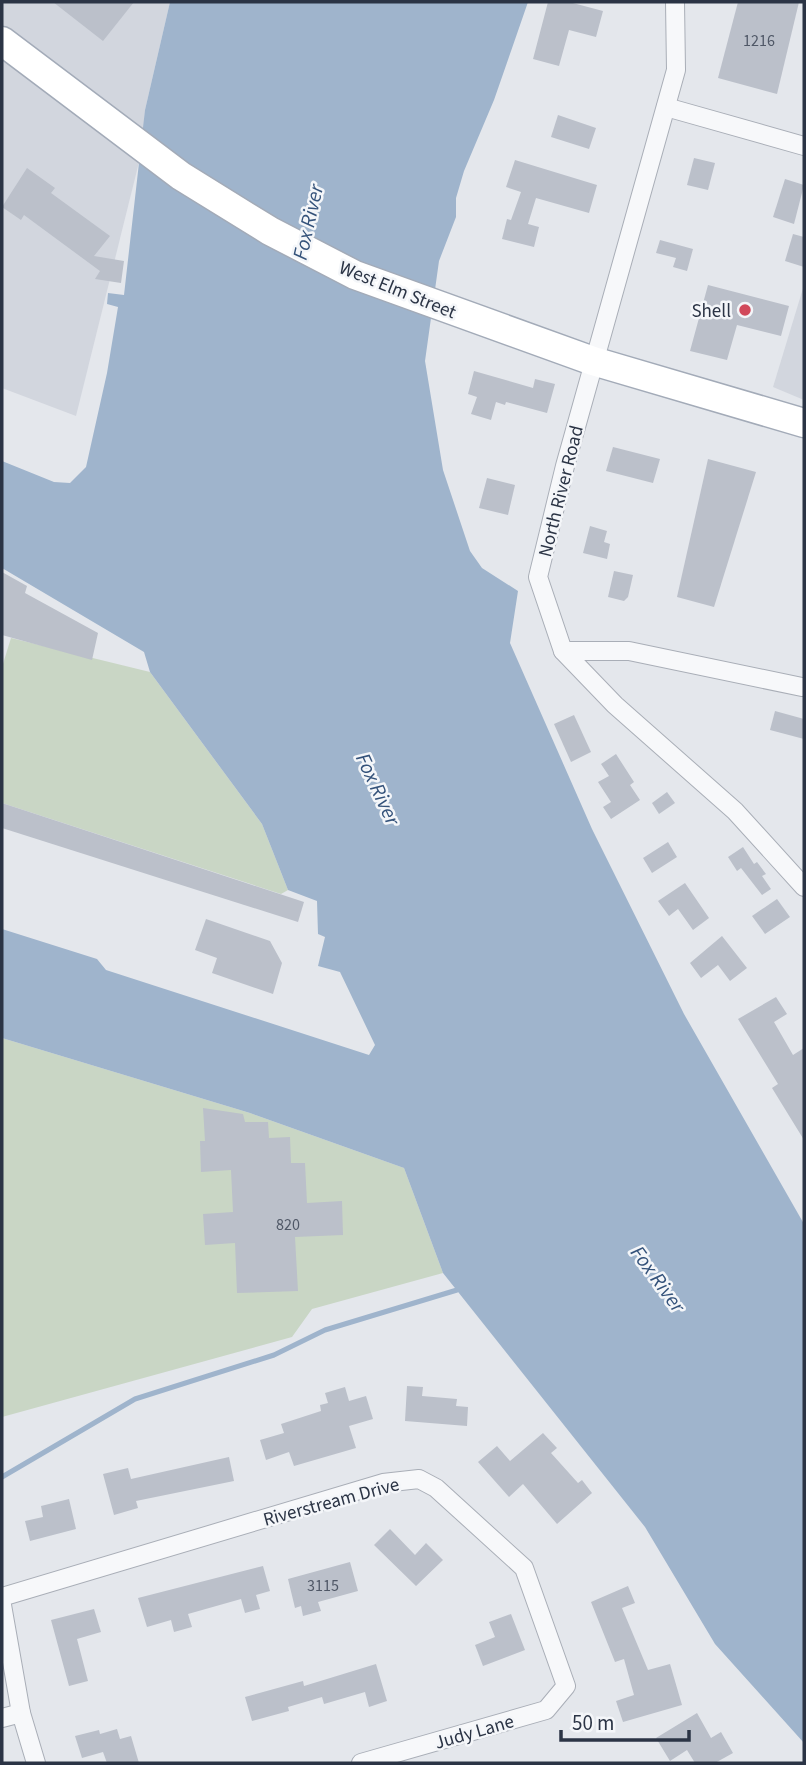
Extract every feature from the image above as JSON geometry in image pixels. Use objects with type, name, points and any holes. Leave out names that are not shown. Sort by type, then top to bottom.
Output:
[{"type":"main road","name":"West Elm Street","points":[[2,41],[181,176],[270,231],[355,275],[593,362],[804,423]]},
{"type":"street","name":"North River Road","points":[[675,2],[676,70],[593,362],[538,577],[563,651],[615,705],[735,811],[804,887]]},
{"type":"street","points":[[666,107],[804,146]]},
{"type":"street","points":[[563,651],[629,651],[802,687]]},
{"type":"street","name":"Riverstream Drive","points":[[2,1597],[383,1483],[419,1479],[436,1488],[524,1568],[566,1686],[546,1710]]},
{"type":"street","points":[[2,1605],[21,1713],[36,1763]]},
{"type":"street","name":"Judy Lane","points":[[362,1763],[546,1710]]},
{"type":"street","points":[[2,1718],[21,1713]]},
{"type":"shaded area","points":[[2,2],[170,2],[145,110],[143,140],[2,34]]},
{"type":"shaded area","points":[[2,51],[141,154],[76,416],[2,388]]},
{"type":"shaded area","points":[[804,285],[804,400],[773,387]]},
{"type":"green space","points":[[11,638],[150,672],[262,824],[288,890],[281,894],[2,803],[2,667]]},
{"type":"green space","points":[[2,1038],[250,1113],[404,1168],[443,1273],[312,1309],[292,1337],[2,1417]]},
{"type":"water","name":"Fox River","points":[[170,2],[528,2],[456,198],[456,217],[439,261],[425,361],[443,470],[470,551],[482,568],[518,591],[510,643],[592,829],[684,1014],[804,1224],[804,1743],[715,1644],[645,1527],[443,1273],[404,1168],[250,1113],[2,1038],[2,929],[97,959],[106,970],[369,1055],[375,1045],[340,972],[318,966],[325,937],[318,934],[317,901],[288,890],[262,824],[150,672],[144,652],[2,568],[2,461],[54,482],[70,483],[86,467],[107,373],[118,307],[107,304],[108,293],[124,295],[145,110]]},
{"type":"building","points":[[53,2],[134,2],[103,41]]},
{"type":"building","points":[[548,2],[569,2],[603,11],[596,37],[569,30],[559,66],[533,59]]},
{"type":"building","points":[[738,2],[799,2],[777,94],[718,78]]},
{"type":"building","points":[[558,115],[596,128],[589,149],[551,137]]},
{"type":"building","points":[[694,158],[715,163],[708,190],[687,185]]},
{"type":"building","points":[[515,160],[597,185],[589,213],[536,198],[528,224],[539,227],[534,247],[502,239],[507,219],[511,220],[521,192],[506,187]]},
{"type":"building","points":[[27,168],[55,188],[51,193],[110,236],[94,256],[124,261],[121,283],[95,279],[100,271],[24,215],[21,220],[2,207]]},
{"type":"building","points":[[785,179],[804,185],[794,224],[773,217]]},
{"type":"building","points":[[793,234],[804,237],[804,267],[785,261]]},
{"type":"building","points":[[660,240],[693,249],[687,271],[673,267],[676,258],[656,253]]},
{"type":"building","name":"Shell","points":[[708,285],[789,306],[781,336],[737,325],[727,360],[690,351]]},
{"type":"building","points":[[474,371],[533,388],[535,379],[555,384],[547,413],[506,402],[505,405],[496,402],[491,420],[471,414],[477,397],[468,394]]},
{"type":"building","points":[[613,447],[660,459],[653,483],[606,471]]},
{"type":"building","points":[[708,459],[756,472],[714,607],[677,597]]},
{"type":"building","points":[[487,478],[515,485],[508,515],[479,508]]},
{"type":"building","points":[[590,526],[607,531],[604,542],[610,544],[607,559],[583,553]]},
{"type":"building","points":[[614,571],[633,575],[628,597],[624,601],[608,597]]},
{"type":"building","points":[[2,572],[27,586],[25,593],[98,633],[92,660],[2,635]]},
{"type":"building","points":[[775,711],[804,719],[804,739],[770,730]]},
{"type":"building","points":[[574,715],[591,752],[571,762],[554,724]]},
{"type":"building","points":[[616,754],[634,782],[630,785],[640,800],[611,819],[603,807],[611,802],[598,782],[609,776],[601,764]]},
{"type":"building","points":[[667,792],[675,803],[659,814],[652,803]]},
{"type":"building","points":[[2,803],[304,902],[298,922],[2,828]]},
{"type":"building","points":[[668,842],[677,857],[652,873],[643,858]]},
{"type":"building","points":[[743,847],[754,864],[757,862],[766,874],[762,876],[771,889],[762,895],[741,868],[737,871],[728,857]]},
{"type":"building","points":[[685,883],[709,918],[693,930],[678,909],[669,916],[658,901]]},
{"type":"building","points":[[777,899],[790,917],[765,934],[752,916]]},
{"type":"building","points":[[206,919],[270,941],[282,963],[273,994],[212,973],[217,958],[195,950]]},
{"type":"building","points":[[722,936],[747,968],[730,981],[718,965],[701,978],[690,963]]},
{"type":"building","points":[[776,997],[787,1014],[774,1022],[793,1055],[804,1048],[804,1140],[772,1088],[778,1084],[738,1019]]},
{"type":"building","points":[[203,1108],[243,1114],[245,1122],[268,1122],[269,1138],[290,1137],[291,1163],[305,1163],[307,1203],[342,1201],[343,1235],[295,1237],[298,1291],[237,1293],[235,1243],[205,1245],[203,1214],[233,1212],[231,1170],[201,1172],[200,1141],[205,1141]]},
{"type":"building","points":[[407,1386],[423,1387],[422,1396],[457,1399],[456,1406],[468,1407],[467,1426],[405,1421]]},
{"type":"building","points":[[345,1387],[349,1401],[366,1396],[373,1419],[349,1426],[356,1448],[294,1466],[289,1452],[266,1460],[260,1440],[284,1433],[281,1424],[321,1411],[320,1405],[328,1403],[325,1393]]},
{"type":"building","points":[[543,1433],[557,1448],[551,1453],[578,1483],[582,1480],[592,1493],[557,1524],[523,1484],[509,1497],[478,1462],[497,1446],[510,1461]]},
{"type":"building","points":[[229,1457],[234,1481],[136,1501],[138,1508],[114,1515],[103,1474],[128,1468],[131,1479]]},
{"type":"building","points":[[69,1499],[76,1529],[30,1541],[25,1521],[43,1517],[41,1506]]},
{"type":"building","points":[[390,1529],[415,1555],[426,1543],[443,1560],[416,1586],[374,1545]]},
{"type":"building","points":[[350,1562],[358,1591],[318,1602],[321,1611],[303,1616],[301,1606],[295,1608],[288,1579]]},
{"type":"building","points":[[263,1566],[270,1591],[256,1595],[260,1609],[245,1613],[241,1599],[188,1614],[192,1627],[174,1632],[171,1620],[147,1627],[138,1598]]},
{"type":"building","points":[[628,1586],[635,1603],[622,1608],[648,1670],[670,1664],[682,1705],[623,1722],[616,1701],[634,1695],[624,1659],[615,1662],[591,1602]]},
{"type":"building","points":[[94,1609],[101,1632],[77,1639],[88,1681],[69,1686],[51,1620]]},
{"type":"building","points":[[511,1614],[525,1650],[483,1666],[475,1645],[495,1637],[489,1622]]},
{"type":"building","points":[[376,1664],[387,1701],[369,1707],[365,1692],[324,1704],[322,1697],[288,1707],[289,1711],[252,1721],[245,1697],[303,1681],[304,1686]]},
{"type":"building","points":[[697,1713],[711,1738],[721,1732],[733,1753],[715,1763],[695,1763],[687,1750],[670,1761],[656,1738]]},
{"type":"building","points":[[117,1729],[120,1739],[131,1736],[139,1763],[107,1763],[103,1752],[82,1758],[75,1736],[99,1730],[100,1734]]},
{"type":"waterway","points":[[2,1477],[135,1399],[274,1355],[325,1330],[457,1290]]},
{"type":"place","name":"Shell","points":[[745,310]]}]
